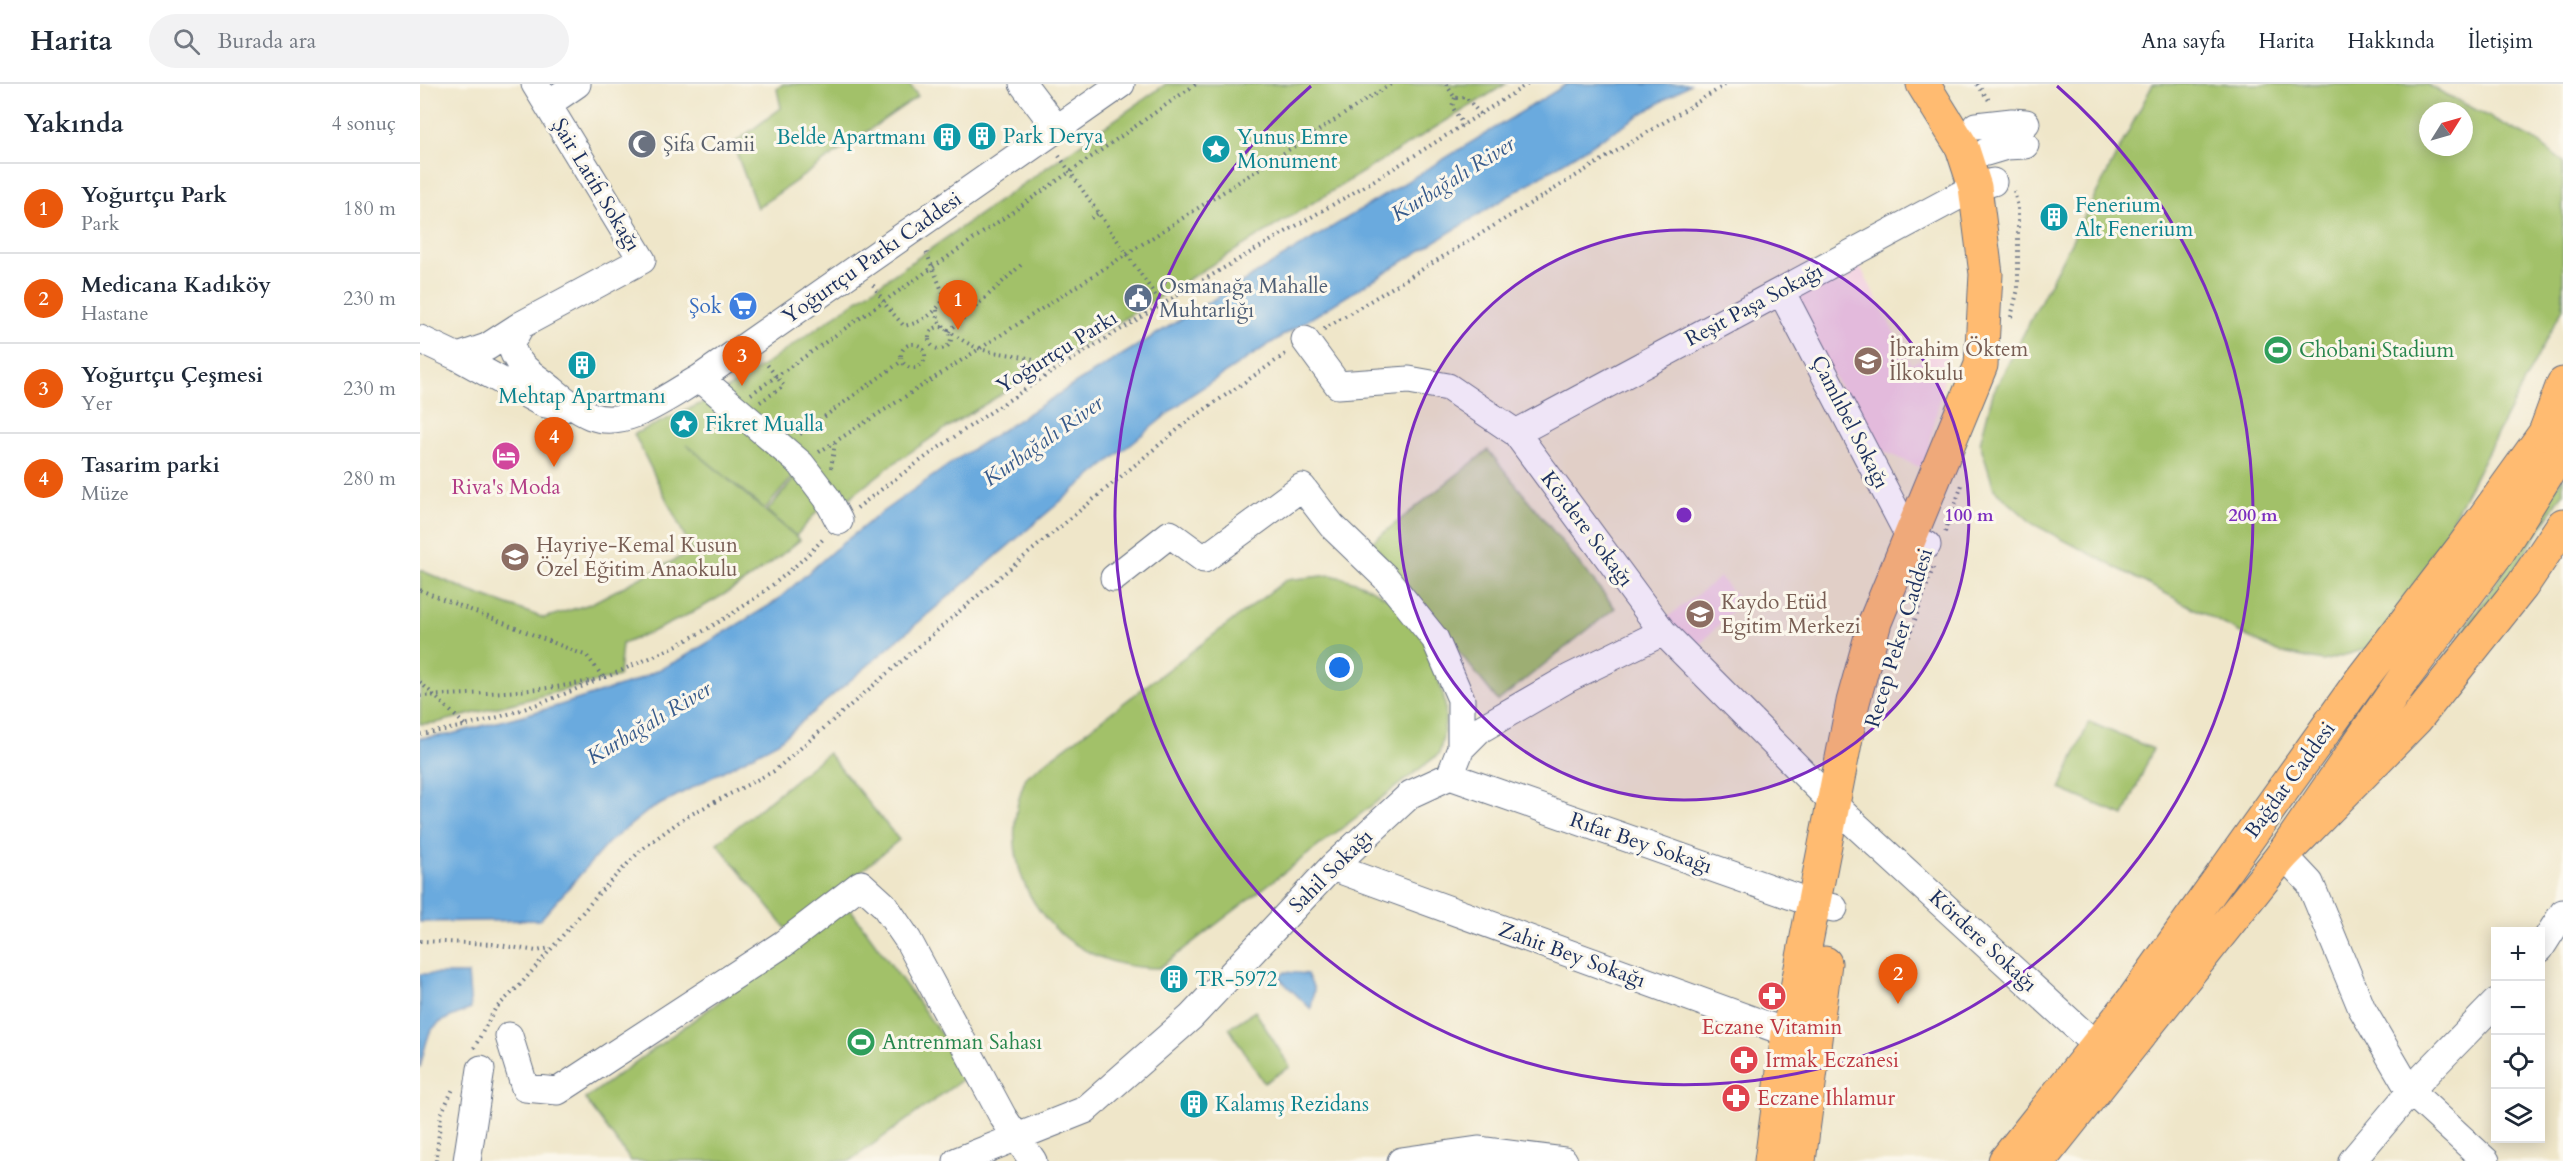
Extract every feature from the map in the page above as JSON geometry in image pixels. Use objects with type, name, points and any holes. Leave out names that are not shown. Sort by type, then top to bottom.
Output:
[{"type":"main road","name":"Recep Peker Caddesi","points":[[1923,84],[1962,147],[1982,162]]},
{"type":"main road","name":"Recep Peker Caddesi","points":[[1771,1161],[1801,1038],[1841,810],[1853,702],[1875,622],[1919,541],[1981,365],[1986,274],[1982,162],[1946,84]]},
{"type":"main road","points":[[2554,440],[2563,384]]},
{"type":"main road","name":"Bağdat Caddesi","points":[[2006,1161],[2107,1055],[2281,857],[2404,678],[2499,551],[2554,440],[2563,392]]},
{"type":"main road","name":"Bağdat Caddesi","points":[[2039,1161],[2107,1055],[2133,1000],[2361,680],[2463,547],[2554,440]]},
{"type":"main road","points":[[2281,857],[2416,719],[2522,586],[2563,525]]},
{"type":"main road","name":"Recep Peker Caddesi","points":[[1799,1161],[1801,1038]]},
{"type":"street","points":[[541,94],[577,84]]},
{"type":"street","points":[[1023,84],[1058,142]]},
{"type":"street","name":"Yoğurtçu Parkı Caddesi","points":[[582,411],[610,420],[624,417],[648,408],[700,378],[1058,142],[1121,84]]},
{"type":"street","name":"Şair Latifi Sokağı","points":[[458,357],[487,347],[521,325],[642,260],[541,94]]},
{"type":"street","name":"Reşit Paşa Sokağı","points":[[1516,433],[1781,291],[2025,134]]},
{"type":"street","name":"Çamlıbel Sokağı","points":[[1781,291],[1919,541]]},
{"type":"street","points":[[521,325],[511,343],[516,357],[533,375],[582,411]]},
{"type":"street","points":[[420,339],[542,403],[582,411]]},
{"type":"street","name":"Kördere Sokağı","points":[[1305,340],[1329,388],[1409,380],[1448,387],[1516,433],[1663,632],[1841,810],[2107,1055]]},
{"type":"street","points":[[700,378],[792,455],[827,498],[839,521]]},
{"type":"street","points":[[1114,578],[1170,534],[1203,559],[1302,487],[1332,526],[1385,577],[1435,639],[1461,699],[1461,748],[1450,776]]},
{"type":"street","points":[[1461,748],[1479,730],[1505,714],[1569,678],[1663,632]]},
{"type":"street","name":"Sahil Sokağı","points":[[1017,1138],[1085,1110],[1191,1017],[1332,867],[1411,794],[1450,776]]},
{"type":"street","name":"Rıfat Bey Sokağı","points":[[1450,776],[1824,906]]},
{"type":"street","points":[[2281,857],[2294,866],[2310,883],[2362,1009],[2410,1091],[2486,1161]]},
{"type":"street","name":"Zahit Bey Sokağı","points":[[1332,867],[1801,1038]]},
{"type":"street","points":[[509,1036],[525,1088],[558,1091],[783,944],[861,884],[884,905],[908,940],[1003,1117],[1033,1161]]},
{"type":"street","points":[[2545,942],[2563,913]]},
{"type":"street","points":[[2352,1161],[2410,1091],[2491,1007]]},
{"type":"street","points":[[467,1161],[481,1069]]},
{"type":"street","points":[[957,1161],[1017,1138]]},
{"type":"street","points":[[983,1161],[1017,1138]]},
{"type":"street","points":[[1401,1161],[1478,1150],[1564,1161]]},
{"type":"path","points":[[733,407],[1196,84]]},
{"type":"path","points":[[792,455],[980,349],[1391,84]]},
{"type":"path","points":[[1446,84],[1455,98]]},
{"type":"path","name":"Yoğurtçu Parkı","points":[[603,677],[679,644],[760,595],[805,558],[839,521],[915,464],[1050,373],[1162,304],[1386,173],[1528,84]]},
{"type":"path","points":[[503,1001],[642,849],[684,818],[774,771],[1005,572],[1188,421],[1305,340],[1727,84]]},
{"type":"path","points":[[1455,98],[1466,97],[1480,114]]},
{"type":"path","points":[[1455,98],[1452,106],[1463,125]]},
{"type":"path","points":[[1058,142],[1070,172],[1162,304]]},
{"type":"path","points":[[1091,218],[1099,213]]},
{"type":"path","points":[[873,285],[904,326],[921,323],[936,310],[945,298],[925,249]]},
{"type":"path","points":[[948,331],[1021,265]]},
{"type":"path","points":[[936,310],[938,321],[948,331],[951,340],[946,348],[938,350],[929,344],[928,337],[933,329],[941,327],[948,331],[963,342],[980,349],[1023,355],[1045,367],[1050,373]]},
{"type":"path","points":[[915,344],[923,349],[925,358],[920,366],[911,368],[902,362],[901,354],[906,346],[915,344]]},
{"type":"path","points":[[923,349],[929,344]]},
{"type":"path","points":[[765,362],[784,386]]},
{"type":"path","points":[[792,455],[902,362]]},
{"type":"path","points":[[420,590],[587,656],[603,677]]},
{"type":"path","points":[[420,696],[512,693],[603,677]]},
{"type":"path","points":[[420,734],[466,726],[543,704],[603,677]]},
{"type":"path","points":[[420,682],[466,726]]},
{"type":"path","points":[[420,941],[492,944],[537,951],[550,948]]},
{"type":"shaded area","name":"İbrahim Öktem İlkokulu","points":[[1855,257],[1911,364],[1952,344],[1924,469],[1869,445],[1791,292]]},
{"type":"shaded area","name":"Kaydo Etüd Egitim Merkezi","points":[[1720,577],[1740,602],[1694,651],[1665,619]]},
{"type":"green space","points":[[783,84],[909,84],[918,96],[757,208],[733,144],[781,108],[777,89]]},
{"type":"green space","points":[[1166,84],[1506,84],[948,427],[890,466],[843,503],[797,472],[765,509],[687,445],[800,540],[759,572],[716,600],[670,624],[622,644],[619,676],[436,723],[420,724],[420,570],[469,591],[544,618],[590,604],[692,551],[634,434],[711,399],[766,364]]},
{"type":"green space","name":"Chobani Stadium","points":[[2153,84],[2426,84],[2461,102],[2419,102],[2419,156],[2473,156],[2473,108],[2538,142],[2563,162],[2563,308],[2405,610],[2370,648],[2323,661],[2277,652],[2033,524],[1994,489],[1980,443],[1993,393]]},
{"type":"green space","points":[[1488,450],[1615,608],[1498,701],[1372,542]]},
{"type":"green space","points":[[798,474],[821,507],[796,536],[767,511]]},
{"type":"green space","points":[[2563,476],[2563,493],[2505,584],[2438,667],[2513,558]]},
{"type":"green space","points":[[1331,575],[1355,582],[1389,599],[1417,626],[1441,685],[1445,706],[1445,727],[1439,754],[1159,968],[1122,964],[1089,952],[1061,934],[1039,910],[1023,881],[1015,848],[1016,813],[1026,777],[1286,580]]},
{"type":"green space","points":[[2089,722],[2153,749],[2124,816],[2060,789]]},
{"type":"green space","points":[[828,753],[899,840],[788,931],[717,843]]},
{"type":"green space","points":[[849,907],[970,1074],[850,1161],[631,1161],[585,1099]]},
{"type":"green space","points":[[1255,1011],[1290,1067],[1264,1083],[1229,1028]]},
{"type":"water","name":"Kurbağalı River","points":[[1567,84],[1690,84],[1271,343],[1191,395],[1075,489],[778,742],[648,811],[608,843],[540,920],[420,922],[420,738],[448,735],[554,707],[633,682],[681,659],[775,602],[834,550],[882,512],[957,459],[1076,383]]},
{"type":"water","points":[[1285,972],[1307,974],[1314,989],[1311,1009],[1279,978]]},
{"type":"water","points":[[420,974],[468,974],[471,1009],[446,1019],[433,1028],[426,1043],[420,1068]]},
{"type":"place","name":"Park Derya","points":[[982,136]]},
{"type":"place","name":"Belde Apartmanı","points":[[947,137]]},
{"type":"place","name":"Şifa Camii","points":[[642,144]]},
{"type":"place","name":"Yunus Emre Monument","points":[[1216,149]]},
{"type":"place","name":"Fenerium Alt Fenerium","points":[[2054,217]]},
{"type":"place","name":"Osmanağa Mahalle Muhtarlığı","points":[[1138,298]]},
{"type":"place","name":"Şok","points":[[743,306]]},
{"type":"place","name":"Yoğurtçu Park","points":[[958,330]]},
{"type":"place","name":"Chobani Stadium","points":[[2278,350]]},
{"type":"place","name":"İbrahim Öktem İlkokulu","points":[[1868,361]]},
{"type":"place","name":"Mehtap Apartmanı","points":[[582,365]]},
{"type":"place","name":"Yoğurtçu Çeşmesi","points":[[742,386]]},
{"type":"place","name":"Fikret Mualla","points":[[684,424]]},
{"type":"place","name":"Riva's Moda","points":[[506,456]]},
{"type":"place","name":"Tasarim parki","points":[[554,467]]},
{"type":"place","name":"Hayriye-Kemal Kusun Özel Eğitim Anaokulu","points":[[515,557]]},
{"type":"place","name":"Kaydo Etüd Egitim Merkezi","points":[[1700,614]]},
{"type":"place","name":"TR-5972","points":[[1174,979]]},
{"type":"place","name":"Eczane Vitamin","points":[[1772,996]]},
{"type":"place","name":"Medicana Kadıköy","points":[[1898,1004]]},
{"type":"place","name":"Antrenman Sahası","points":[[861,1042]]},
{"type":"place","name":"Irmak Eczanesi","points":[[1744,1060]]},
{"type":"place","name":"Eczane Ihlamur","points":[[1736,1098]]},
{"type":"place","name":"Kalamış Rezidans","points":[[1194,1104]]}]
